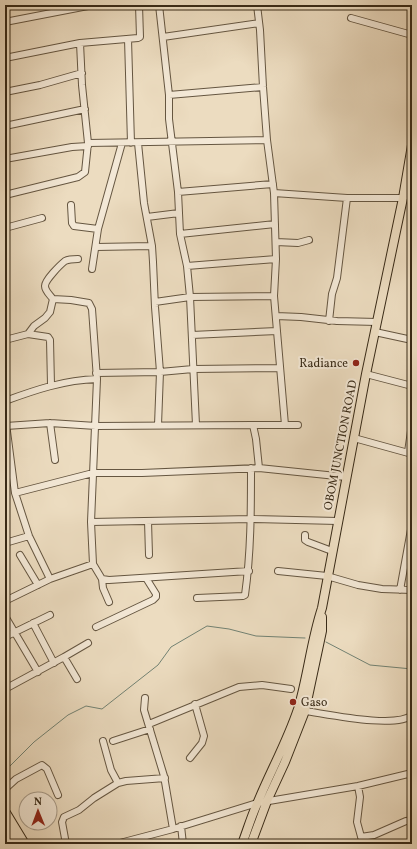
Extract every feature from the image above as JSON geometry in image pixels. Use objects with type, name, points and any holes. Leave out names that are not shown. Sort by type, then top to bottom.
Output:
[{"type":"main road","name":"OBOM JUNCTION ROAD","points":[[242,844],[257,803],[298,709],[306,677],[315,630],[322,608],[366,374],[411,158],[412,145]]},
{"type":"main road","name":"OBOM JUNCTION ROAD","points":[[251,844],[267,801],[285,762],[305,711],[322,631],[322,608]]},
{"type":"main road","points":[[5,811],[25,844]]},
{"type":"main road","points":[[5,825],[17,844]]},
{"type":"street","points":[[5,22],[93,5]]},
{"type":"street","points":[[5,58],[80,43],[137,39],[140,37],[139,5]]},
{"type":"street","points":[[159,5],[169,95],[169,118],[178,192],[180,234],[187,266],[190,297],[196,425]]},
{"type":"street","points":[[257,5],[267,140],[274,192],[276,242],[274,296],[285,424]]},
{"type":"street","points":[[351,18],[412,35]]},
{"type":"street","points":[[163,37],[259,23]]},
{"type":"street","points":[[128,39],[131,143]]},
{"type":"street","points":[[5,195],[83,175],[86,172],[88,145],[80,43]]},
{"type":"street","points":[[5,92],[82,74]]},
{"type":"street","points":[[169,95],[263,87]]},
{"type":"street","points":[[5,126],[85,109]]},
{"type":"street","points":[[5,159],[88,145],[267,140]]},
{"type":"street","points":[[92,269],[98,229],[122,143]]},
{"type":"street","points":[[138,143],[144,203],[152,246],[160,372],[158,425]]},
{"type":"street","points":[[178,192],[273,184]]},
{"type":"street","points":[[274,192],[347,198],[403,198]]},
{"type":"street","points":[[329,320],[332,294],[337,278],[347,198]]},
{"type":"street","points":[[70,205],[72,223],[74,226],[98,229]]},
{"type":"street","points":[[147,217],[179,213]]},
{"type":"street","points":[[5,228],[42,218]]},
{"type":"street","points":[[180,234],[275,224]]},
{"type":"street","points":[[276,242],[298,243],[309,240]]},
{"type":"street","points":[[96,247],[152,246]]},
{"type":"street","points":[[78,259],[71,259],[59,266],[48,279],[45,284],[45,288],[53,299],[89,303],[92,309],[97,376],[91,522],[93,564],[102,579],[103,588],[109,602]]},
{"type":"street","points":[[187,266],[276,259]]},
{"type":"street","points":[[155,302],[190,297],[274,296]]},
{"type":"street","points":[[28,334],[34,326],[45,318],[50,312],[53,299]]},
{"type":"street","points":[[276,316],[377,322]]},
{"type":"street","points":[[192,335],[277,331]]},
{"type":"street","points":[[375,332],[412,340]]},
{"type":"street","points":[[5,340],[28,334],[48,337],[50,340],[51,385]]},
{"type":"street","points":[[5,401],[51,385],[97,376],[193,369],[280,368]]},
{"type":"street","points":[[366,374],[412,386]]},
{"type":"street","points":[[5,416],[15,494],[30,536],[50,579]]},
{"type":"street","points":[[6,426],[50,423],[96,426],[298,425]]},
{"type":"street","points":[[50,423],[55,460]]},
{"type":"street","points":[[354,438],[410,453],[412,424]]},
{"type":"street","points":[[253,425],[259,468]]},
{"type":"street","points":[[197,598],[243,596],[245,594],[249,571],[252,519],[251,468]]},
{"type":"street","points":[[15,494],[93,472],[142,473],[259,468],[346,477]]},
{"type":"street","points":[[91,522],[252,519],[338,520]]},
{"type":"street","points":[[148,521],[149,555]]},
{"type":"street","points":[[400,590],[412,524]]},
{"type":"street","points":[[305,535],[308,542],[332,551]]},
{"type":"street","points":[[5,543],[30,536]]},
{"type":"street","points":[[20,555],[38,585]]},
{"type":"street","points":[[5,601],[50,579],[93,564]]},
{"type":"street","points":[[278,570],[327,576],[358,585],[412,590]]},
{"type":"street","points":[[102,579],[120,580],[249,571]]},
{"type":"street","points":[[96,627],[153,600],[156,597],[156,594],[146,578]]},
{"type":"street","points":[[5,637],[50,615]]},
{"type":"street","points":[[5,616],[38,672]]},
{"type":"street","points":[[33,623],[54,663]]},
{"type":"street","points":[[5,689],[88,643]]},
{"type":"street","points":[[64,657],[77,679]]},
{"type":"street","points":[[113,741],[150,727],[194,704],[239,687],[262,685],[292,689]]},
{"type":"street","points":[[145,698],[144,710],[165,778],[173,829]]},
{"type":"street","points":[[190,758],[202,743],[204,736],[194,704]]},
{"type":"street","points":[[305,711],[370,721],[404,720],[412,715]]},
{"type":"street","points":[[102,741],[111,770],[118,783]]},
{"type":"street","points":[[5,789],[16,779],[42,765],[47,769],[56,791]]},
{"type":"street","points":[[116,844],[138,841],[181,826],[257,803],[358,786],[412,773]]},
{"type":"street","points":[[66,844],[62,819],[79,810],[94,798],[118,783],[165,778]]},
{"type":"street","points":[[358,786],[360,793],[357,822],[362,844]]},
{"type":"street","points":[[361,837],[374,835],[406,821]]},
{"type":"street","points":[[181,826],[183,844]]},
{"type":"waterway","points":[[5,771],[34,742],[68,715],[86,706],[102,709],[158,665],[171,647],[207,626],[229,629],[256,636],[305,638]]},
{"type":"waterway","points":[[326,642],[370,665],[412,669]]},
{"type":"place","name":"Radiance","points":[[356,363]]},
{"type":"place","name":"Gaso","points":[[293,702]]}]
